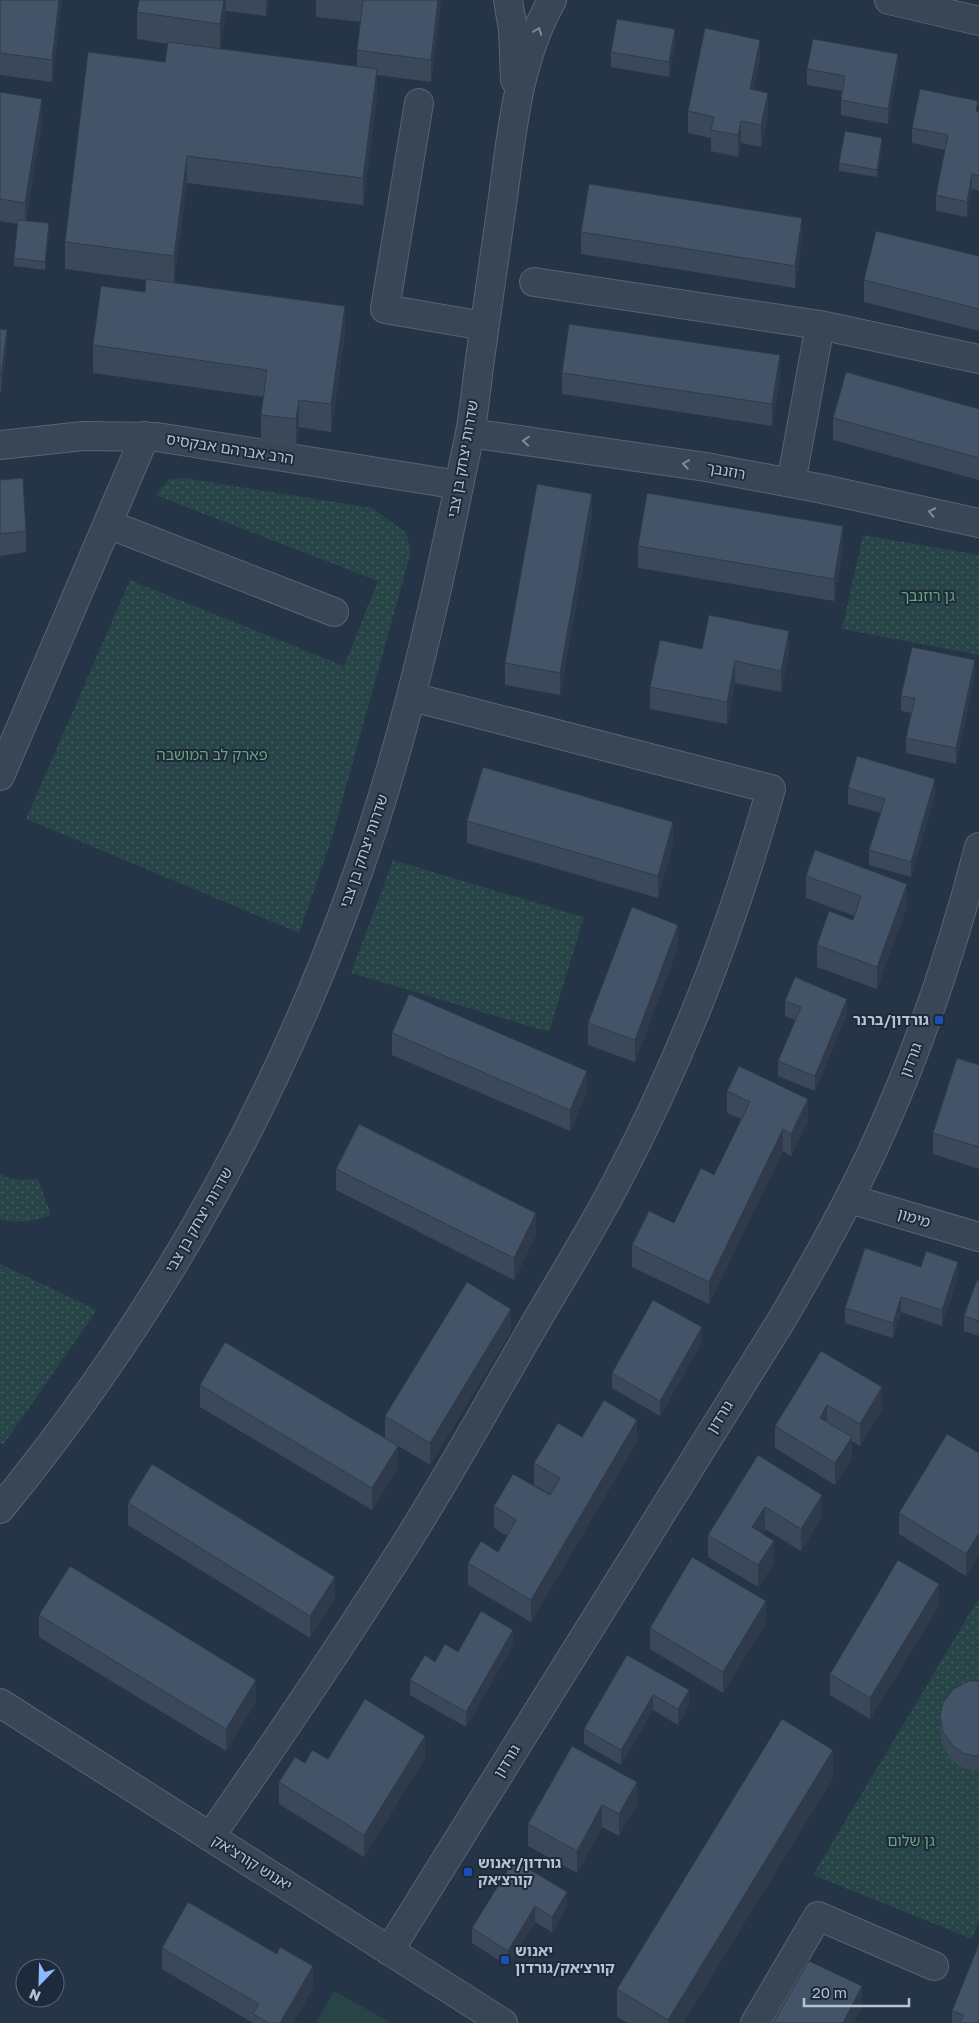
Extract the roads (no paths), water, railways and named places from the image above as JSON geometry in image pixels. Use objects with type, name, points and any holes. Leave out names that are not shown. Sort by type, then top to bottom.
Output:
[{"type":"street","name":"שדרות יצחק בן צבי","points":[[508,0],[515,57],[515,111]]},
{"type":"street","name":"שדרות יצחק בן צבי","points":[[0,1509],[82,1403],[137,1323],[194,1230],[257,1112],[293,1037],[348,899],[380,804],[412,697],[446,552],[470,433],[515,111],[535,38],[552,0]]},
{"type":"street","points":[[889,0],[979,21]]},
{"type":"street","points":[[419,103],[385,309],[484,326]]},
{"type":"street","points":[[534,282],[820,326],[979,359]]},
{"type":"street","points":[[790,482],[820,326]]},
{"type":"street","name":"רוזנבך","points":[[470,433],[589,449],[790,482],[979,523]]},
{"type":"street","name":"הרב אברהם אבקסיס","points":[[0,444],[82,436],[145,436],[459,485]]},
{"type":"street","points":[[0,776],[145,436]]},
{"type":"street","points":[[108,524],[334,612]]},
{"type":"street","points":[[210,1837],[310,1692],[404,1546],[587,1238],[616,1184],[669,1075],[716,963],[736,906],[771,790],[412,697]]},
{"type":"street","name":"גורדון","points":[[389,1951],[781,1322],[850,1199],[878,1140],[924,1025],[962,909],[979,847]]},
{"type":"street","name":"מימון","points":[[850,1199],[979,1237]]},
{"type":"street","name":"יאנוש קורצ'אק","points":[[0,1703],[503,2023]]},
{"type":"street","points":[[755,2023],[818,1916],[934,1966]]},
{"type":"place","name":"גורדון/ברנר","points":[[939,1020]]},
{"type":"place","name":"גורדון/יאנוש קורצ׳אק","points":[[468,1872]]},
{"type":"place","name":"יאנוש קורצ׳אק/גורדון","points":[[505,1960]]},
{"type":"park label","name":"גן רוזנבך","points":[[928,596]]},
{"type":"park label","name":"פארק לב המושבה","points":[[212,755]]},
{"type":"park label","name":"גן שלום","points":[[911,1841]]}]
